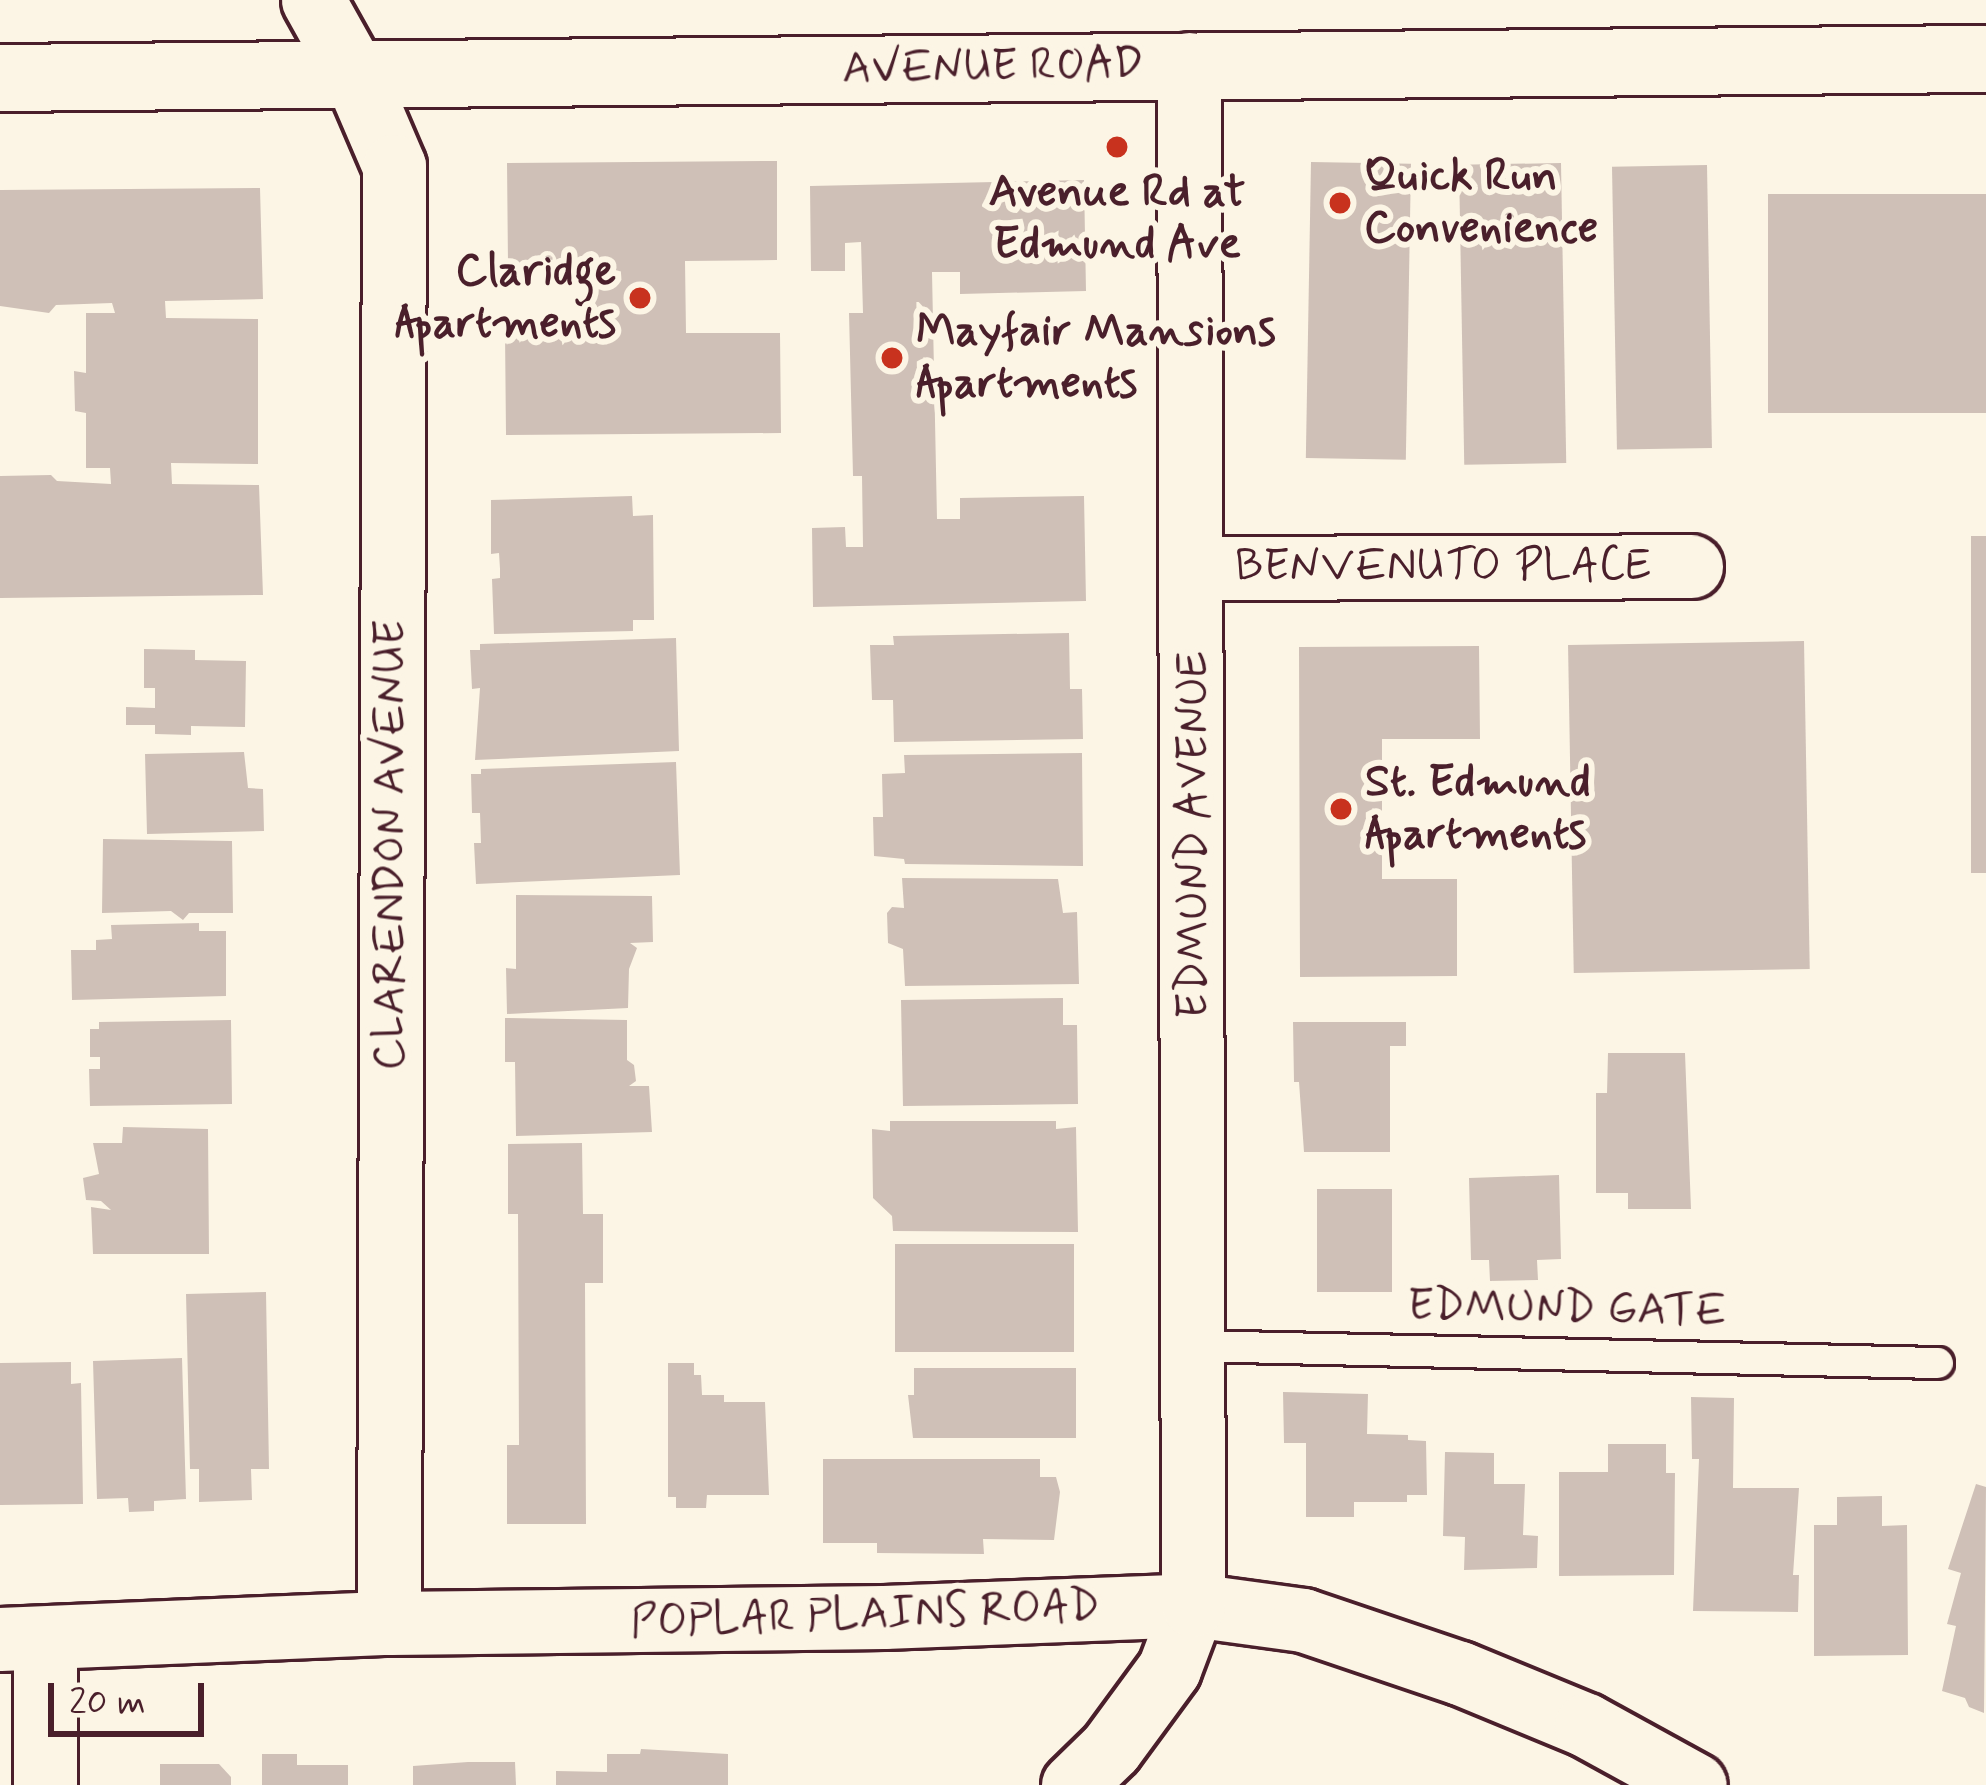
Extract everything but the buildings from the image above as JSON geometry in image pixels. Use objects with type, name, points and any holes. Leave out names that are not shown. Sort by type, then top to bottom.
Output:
[{"type":"main road","name":"AVENUE ROAD","points":[[0,78],[1986,59]]},
{"type":"street","name":"CLARENDON AVENUE","points":[[313,0],[355,75],[394,166],[389,1623]]},
{"type":"street","name":"EDMUND AVENUE","points":[[1190,64],[1195,568],[1193,1605]]},
{"type":"street","name":"BENVENUTO PLACE","points":[[1195,568],[1691,566]]},
{"type":"street","name":"POPLAR PLAINS ROAD","points":[[22,1640],[389,1623],[861,1618],[1193,1605],[1303,1620],[1460,1672],[1586,1725],[1695,1785]]},
{"type":"street","points":[[1073,1785],[1111,1748],[1168,1669],[1193,1605]]},
{"type":"street","points":[[22,1640],[45,1785]]},
{"type":"lane","name":"EDMUND GATE","points":[[1193,1346],[1938,1363]]},
{"type":"place","name":"Avenue Rd at Edmund Ave","points":[[1117,147]]},
{"type":"place","name":"Quick Run Convenience","points":[[1340,203]]},
{"type":"place","name":"Claridge Apartments","points":[[640,298]]},
{"type":"place","name":"Mayfair Mansions Apartments","points":[[892,358]]},
{"type":"place","name":"St. Edmund Apartments","points":[[1341,809]]}]
